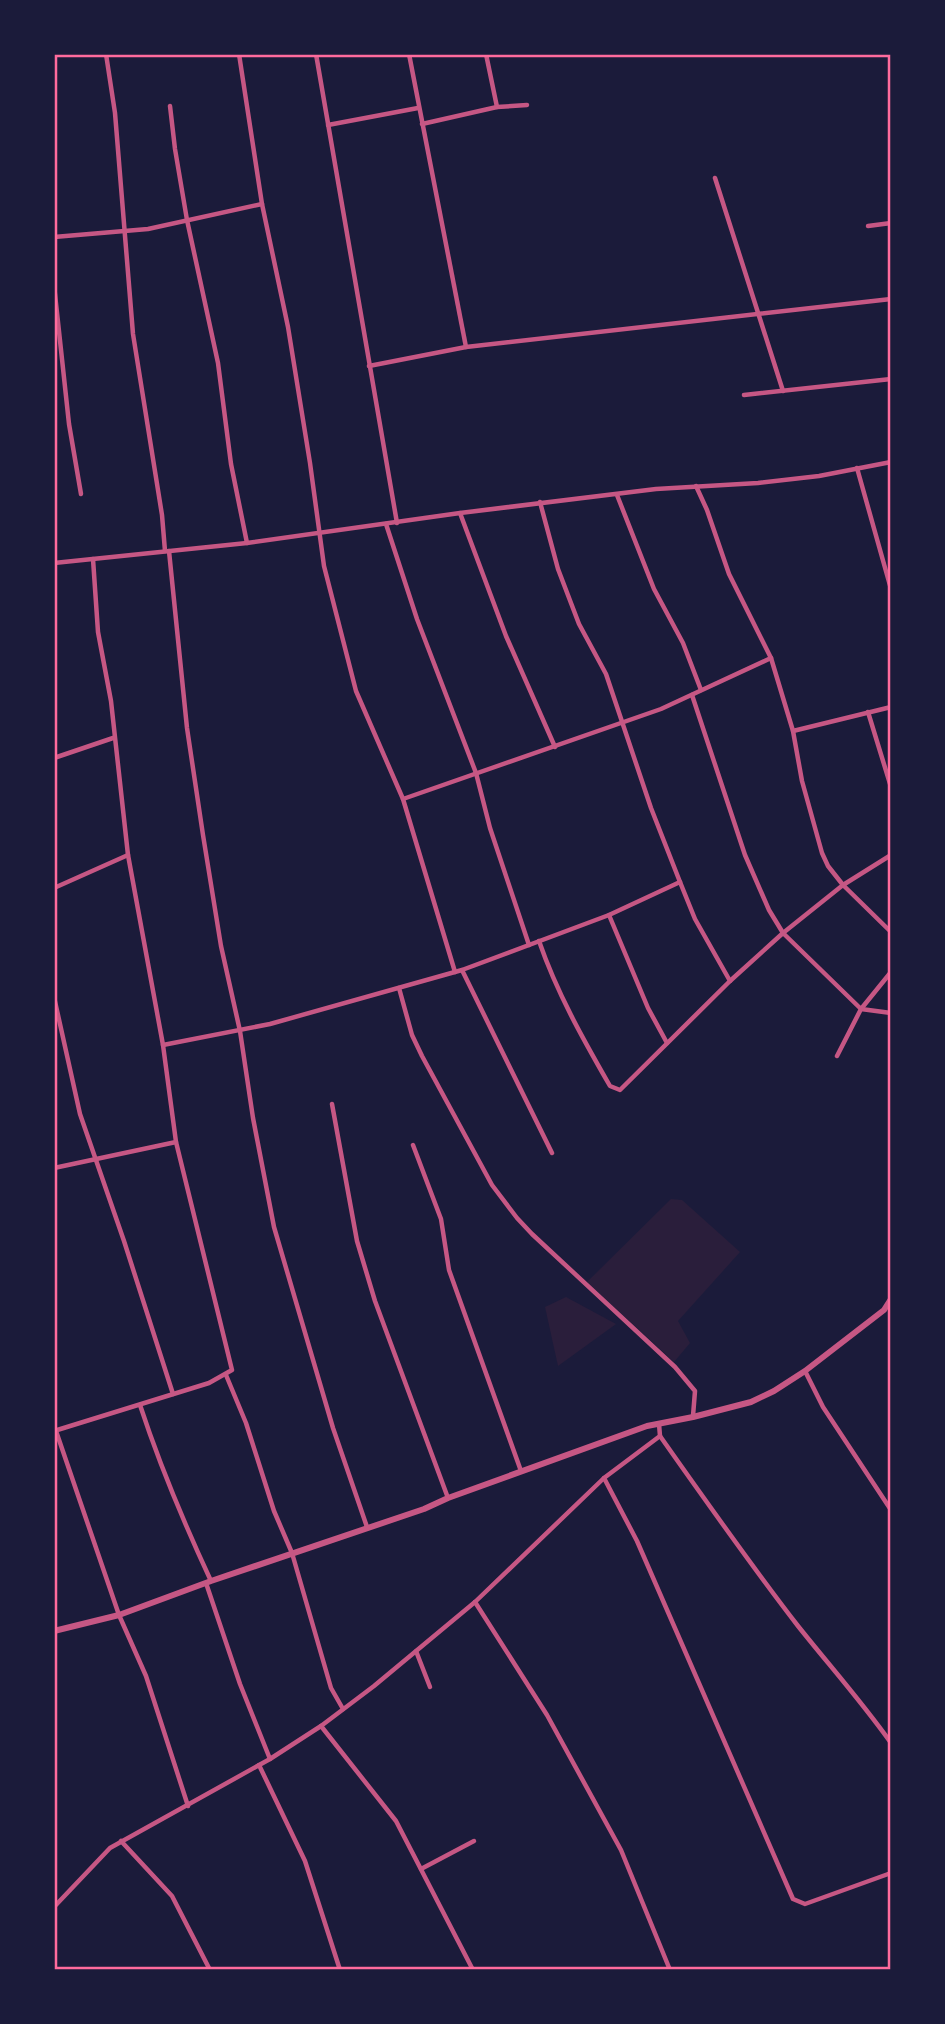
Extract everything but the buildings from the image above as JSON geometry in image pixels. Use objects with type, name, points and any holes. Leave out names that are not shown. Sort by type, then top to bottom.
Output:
[{"type":"street","points":[[106,54],[115,113],[133,334],[162,515],[187,728],[221,946],[240,1031],[253,1118],[278,1240],[333,1428],[367,1527]]},
{"type":"street","points":[[239,54],[262,204],[288,327],[324,566],[356,691],[403,799],[455,972]]},
{"type":"street","points":[[316,54],[397,523]]},
{"type":"street","points":[[409,54],[466,348]]},
{"type":"street","points":[[486,54],[497,107]]},
{"type":"street","points":[[422,124],[497,107],[527,105]]},
{"type":"street","points":[[170,106],[174,149],[218,363],[231,464],[247,543]]},
{"type":"street","points":[[328,125],[418,108]]},
{"type":"street","points":[[715,178],[783,391]]},
{"type":"street","points":[[54,237],[126,232],[262,204]]},
{"type":"street","points":[[868,226],[891,223]]},
{"type":"street","points":[[54,285],[69,424],[81,494]]},
{"type":"street","points":[[369,366],[466,348],[891,299]]},
{"type":"street","points":[[744,395],[891,379]]},
{"type":"street","points":[[54,563],[247,543],[540,502],[819,476],[891,463]]},
{"type":"street","points":[[857,468],[891,589]]},
{"type":"street","points":[[696,486],[729,574],[771,658],[793,731],[802,781],[822,853],[828,866],[843,885],[891,932]]},
{"type":"street","points":[[617,495],[653,589],[683,643],[701,690]]},
{"type":"street","points":[[540,502],[562,580],[579,624],[606,674],[680,882],[695,919],[730,981]]},
{"type":"street","points":[[460,513],[506,636],[555,747]]},
{"type":"street","points":[[386,524],[417,619],[476,773],[490,828],[529,945]]},
{"type":"street","points":[[93,559],[98,632],[111,701],[128,856],[163,1045],[176,1142],[195,1228],[232,1368],[226,1375],[173,1395],[55,1431],[119,1615],[146,1676],[188,1806]]},
{"type":"street","points":[[403,799],[623,723],[692,695],[771,658]]},
{"type":"street","points":[[692,695],[745,855],[769,910],[783,933],[861,1009],[891,1013]]},
{"type":"street","points":[[793,731],[891,707]]},
{"type":"street","points":[[868,712],[891,788]]},
{"type":"street","points":[[54,758],[114,738]]},
{"type":"street","points":[[539,941],[559,992],[610,1086],[620,1090],[730,981],[783,933],[843,885],[891,855]]},
{"type":"street","points":[[54,878],[56,887],[128,856]]},
{"type":"street","points":[[163,1045],[240,1031],[321,1011],[462,970],[609,915],[680,882]]},
{"type":"street","points":[[609,915],[644,999],[667,1043]]},
{"type":"street","points":[[462,970],[552,1153]]},
{"type":"street","points":[[837,1056],[861,1009],[891,972]]},
{"type":"street","points":[[398,988],[412,1035],[422,1056],[492,1185],[532,1234],[675,1367],[695,1391],[693,1417]]},
{"type":"street","points":[[54,997],[80,1114],[173,1395]]},
{"type":"street","points":[[332,1104],[357,1241],[375,1301],[448,1497]]},
{"type":"street","points":[[54,1167],[176,1142]]},
{"type":"street","points":[[413,1144],[440,1219],[449,1270],[521,1471]]},
{"type":"street","points":[[54,1631],[119,1615],[424,1509],[448,1497],[623,1434],[751,1402],[805,1371],[884,1310],[891,1299]]},
{"type":"street","points":[[805,1371],[822,1406],[891,1510]]},
{"type":"street","points":[[226,1375],[246,1423],[274,1511],[292,1553],[331,1688],[343,1709]]},
{"type":"street","points":[[140,1405],[159,1464],[209,1582],[240,1684],[270,1759]]},
{"type":"street","points":[[659,1424],[660,1436],[720,1521],[891,1743]]},
{"type":"street","points":[[54,1907],[101,1856],[121,1842],[270,1759],[343,1709],[475,1602],[604,1478],[660,1436]]},
{"type":"street","points":[[604,1478],[637,1541],[793,1899],[805,1904],[891,1872]]},
{"type":"street","points":[[475,1602],[547,1715],[621,1850],[670,1970]]},
{"type":"street","points":[[416,1651],[430,1687]]},
{"type":"street","points":[[321,1726],[396,1821],[473,1970]]},
{"type":"street","points":[[259,1765],[305,1861],[340,1970]]},
{"type":"street","points":[[421,1869],[474,1841]]},
{"type":"street","points":[[121,1842],[172,1896],[210,1970]]},
{"type":"shaded area","points":[[671,1199],[682,1200],[740,1252],[678,1321],[690,1343],[674,1362],[587,1282]]},
{"type":"shaded area","points":[[566,1297],[616,1324],[558,1366],[545,1307]]}]
